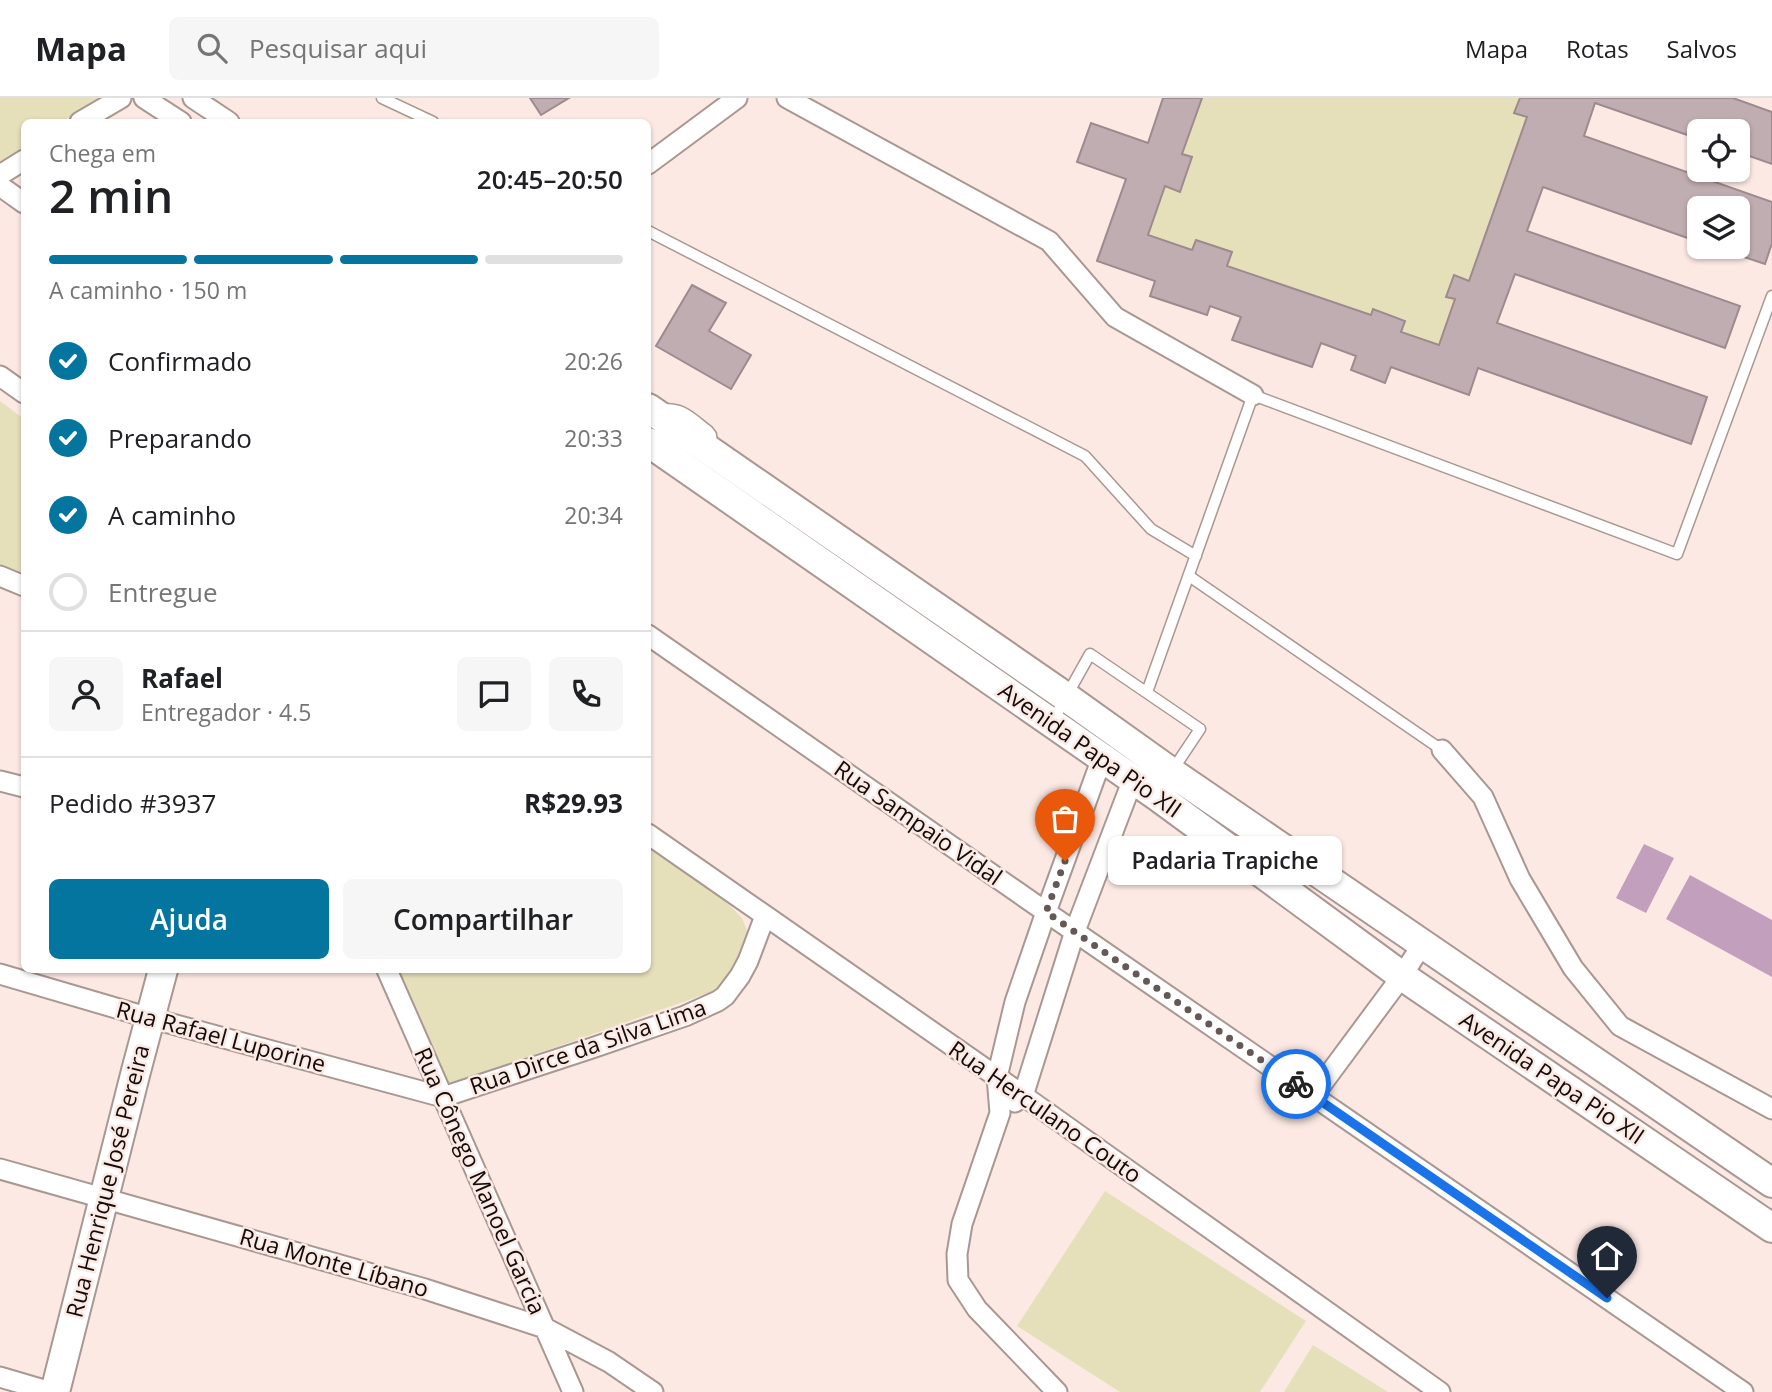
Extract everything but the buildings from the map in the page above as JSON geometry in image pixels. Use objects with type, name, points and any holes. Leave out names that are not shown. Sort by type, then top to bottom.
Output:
[{"type":"street","points":[[85,119],[121,98]]},
{"type":"street","points":[[144,98],[176,119]]},
{"type":"street","points":[[651,162],[737,98]]},
{"type":"street","points":[[787,98],[1049,241],[1115,317],[1253,395]]},
{"type":"street","points":[[195,99],[225,119]]},
{"type":"street","points":[[0,175],[21,162]]},
{"type":"street","points":[[0,186],[21,201]]},
{"type":"street","points":[[0,376],[21,391]]},
{"type":"street","name":"Avenida Papa Pio XII","points":[[651,411],[1066,697],[1164,784],[1402,976],[1772,1228]]},
{"type":"street","name":"Avenida Papa Pio XII","points":[[651,444],[1133,779],[1164,784],[1423,943],[1772,1183]]},
{"type":"street","points":[[827,567],[844,544]]},
{"type":"street","points":[[0,576],[21,585]]},
{"type":"street","name":"Rua Sampaio Vidal","points":[[651,637],[1743,1392]]},
{"type":"street","points":[[1442,750],[1483,797],[1520,879],[1573,968],[1620,1026],[1772,1109]]},
{"type":"street","points":[[1057,1392],[977,1309],[958,1280],[957,1254],[962,1224],[1000,1113],[997,1077],[1016,1002],[1102,758]]},
{"type":"street","points":[[1000,1113],[1023,1096],[1075,931],[1133,779]]},
{"type":"street","points":[[0,781],[21,786]]},
{"type":"street","name":"Rua Herculano Couto","points":[[651,836],[997,1077],[1440,1392]]},
{"type":"street","name":"Rua Dirce da Silva Lima","points":[[443,1097],[685,1016],[718,1001],[740,976],[765,916]]},
{"type":"street","points":[[1313,1096],[1402,976],[1423,943]]},
{"type":"street","name":"Rua Henrique José Pereira","points":[[53,1392],[162,973]]},
{"type":"street","name":"Rua Cônego Manoel Garcia","points":[[388,973],[573,1392]]},
{"type":"street","name":"Rua Rafael Luporine","points":[[0,974],[150,1018],[443,1097]]},
{"type":"street","name":"Rua Monte Líbano","points":[[0,1169],[425,1289],[545,1328],[609,1362],[653,1392]]},
{"type":"street","points":[[0,1377],[53,1392]]},
{"type":"lane","points":[[382,98],[427,119]]},
{"type":"lane","points":[[651,233],[1085,456],[1151,529],[1196,556]]},
{"type":"lane","points":[[1147,692],[1253,395],[1677,554],[1772,296]]},
{"type":"lane","points":[[1189,576],[1442,750]]},
{"type":"lane","points":[[1052,723],[1090,654],[1200,729],[1164,784]]},
{"type":"shaded area","points":[[0,98],[98,98],[66,119],[21,119],[21,150],[0,165]]},
{"type":"shaded area","points":[[1202,98],[1520,98],[1515,113],[1527,117],[1469,281],[1454,276],[1446,296],[1455,299],[1439,345],[1401,332],[1405,320],[1374,310],[1371,315],[1227,266],[1232,252],[1196,240],[1192,250],[1148,235],[1165,186],[1179,191],[1182,154]]},
{"type":"shaded area","points":[[0,401],[21,417],[21,576],[0,569]]},
{"type":"shaded area","points":[[1644,844],[1674,858],[1646,913],[1616,898]]},
{"type":"shaded area","points":[[651,847],[723,899],[742,918],[749,935],[728,986],[444,1087],[398,973],[651,973]]},
{"type":"shaded area","points":[[1690,875],[1772,920],[1772,977],[1666,919]]},
{"type":"shaded area","points":[[1105,1191],[1306,1321],[1260,1392],[1120,1392],[1017,1326]]},
{"type":"shaded area","points":[[1313,1345],[1388,1392],[1284,1392]]},
{"type":"way so far","points":[[1065,861],[1046,912],[1296,1084]]},
{"type":"place","name":"Padaria Trapiche","points":[[1065,861]]},
{"type":"route","points":[[1296,1084],[1607,1298]]}]
